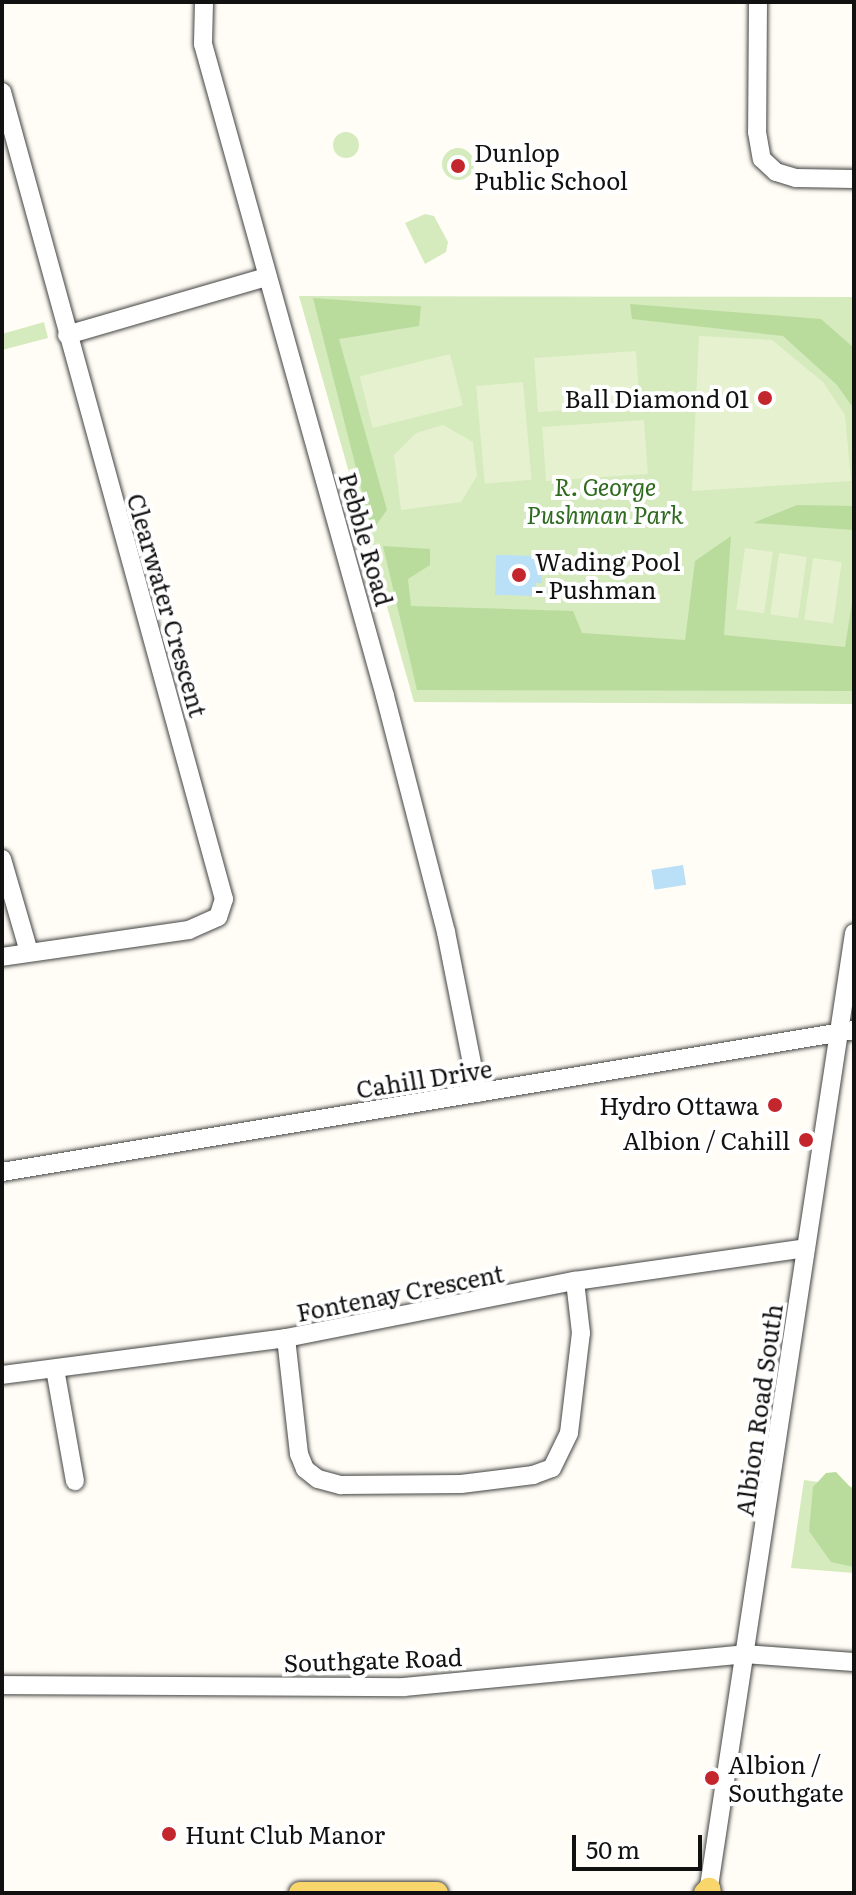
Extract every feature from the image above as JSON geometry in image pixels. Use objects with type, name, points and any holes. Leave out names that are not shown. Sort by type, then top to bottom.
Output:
[{"type":"main road","points":[[300,1893],[437,1893]]},
{"type":"street","name":"Pebble Road","points":[[204,2],[203,44],[419,827],[478,1093]]},
{"type":"street","points":[[758,2],[757,132],[762,159],[776,172],[796,178],[854,179]]},
{"type":"street","name":"Clearwater Crescent","points":[[2,92],[224,899],[218,917],[189,930],[2,957]]},
{"type":"street","points":[[67,335],[267,277]]},
{"type":"street","points":[[2,859],[29,952]]},
{"type":"street","name":"Albion Road South","points":[[708,1892],[806,1248],[846,1032],[854,933]]},
{"type":"street","name":"Cahill Drive","points":[[2,1172],[846,1032]]},
{"type":"street","name":"Fontenay Crescent","points":[[2,1375],[286,1338],[575,1281],[806,1248]]},
{"type":"street","points":[[286,1338],[299,1454],[305,1469],[318,1479],[341,1485],[461,1484],[533,1475],[552,1468],[569,1433],[581,1333],[575,1281]]},
{"type":"street","points":[[55,1369],[75,1481]]},
{"type":"street","name":"Southgate Road","points":[[2,1685],[404,1687],[744,1654],[854,1662]]},
{"type":"green space","points":[[346,132],[356,135],[359,145],[356,155],[346,158],[336,155],[333,145],[336,135]]},
{"type":"green space","points":[[458,148],[469,153],[474,164],[469,175],[458,180],[447,175],[442,164],[447,153]]},
{"type":"green space","points":[[425,214],[434,216],[448,242],[446,252],[425,264],[405,223]]},
{"type":"green space","name":"R. George Pushman Park","points":[[299,296],[854,297],[854,704],[414,702]]},
{"type":"green space","points":[[313,298],[421,306],[419,326],[339,339],[387,510],[372,531]]},
{"type":"green space","points":[[630,304],[821,319],[854,348],[854,409],[837,385],[783,336],[632,319]]},
{"type":"green space","points":[[44,322],[48,338],[2,350],[2,334]]},
{"type":"green space","name":"Ball Diamond 01","points":[[699,336],[772,340],[823,382],[845,415],[851,481],[692,491]]},
{"type":"green space","points":[[636,351],[640,405],[538,412],[534,358]]},
{"type":"green space","points":[[450,354],[463,405],[373,428],[360,376]]},
{"type":"green space","points":[[523,382],[532,480],[485,484],[476,386]]},
{"type":"green space","points":[[644,420],[648,474],[546,481],[542,427]]},
{"type":"green space","points":[[443,425],[473,442],[477,476],[461,502],[401,510],[394,455],[416,433]]},
{"type":"green space","points":[[797,505],[854,506],[854,530],[753,523]]},
{"type":"green space","points":[[731,536],[724,635],[845,647],[854,590],[854,691],[417,690],[383,546],[430,549],[430,565],[408,579],[411,606],[573,611],[582,633],[685,640],[695,561]]},
{"type":"green space","points":[[745,548],[773,552],[764,613],[736,609]]},
{"type":"green space","points":[[779,553],[807,557],[798,618],[770,614]]},
{"type":"green space","points":[[813,558],[842,562],[833,623],[804,619]]},
{"type":"green space","points":[[836,1472],[854,1491],[854,1567],[831,1562],[809,1531],[813,1487],[826,1473]]},
{"type":"green space","points":[[804,1480],[854,1487],[854,1573],[791,1568]]},
{"type":"water","name":"Wading Pool - Pushman","points":[[496,555],[538,556],[542,583],[536,583],[536,596],[495,595]]},
{"type":"water","points":[[683,865],[686,885],[655,890],[651,870]]},
{"type":"place","name":"Dunlop Public School","points":[[458,166]]},
{"type":"place","name":"Ball Diamond 01","points":[[765,398]]},
{"type":"place","name":"Wading Pool - Pushman","points":[[519,575]]},
{"type":"place","name":"Hydro Ottawa","points":[[775,1105]]},
{"type":"place","name":"Albion / Cahill","points":[[806,1140]]},
{"type":"place","name":"Albion / Southgate","points":[[712,1778]]},
{"type":"place","name":"Hunt Club Manor","points":[[169,1834]]}]
